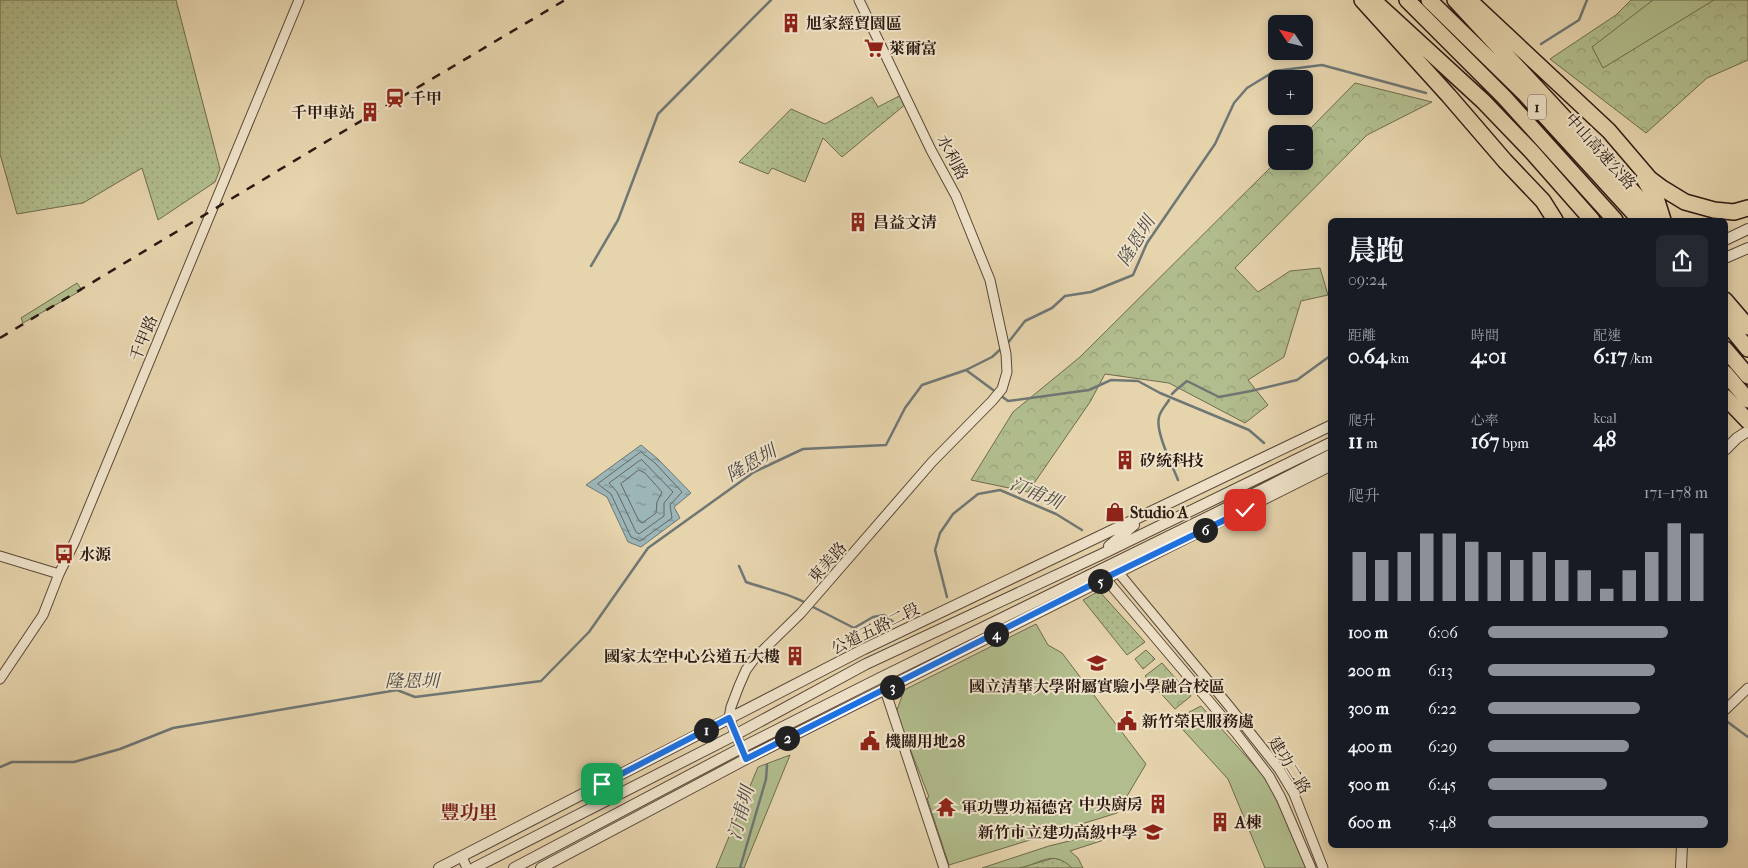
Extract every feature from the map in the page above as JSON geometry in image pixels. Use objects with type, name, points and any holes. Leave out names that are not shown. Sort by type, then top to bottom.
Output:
[{"type":"highway","points":[[1362,0],[1543,201],[1554,218]]},
{"type":"highway","points":[[1373,0],[1483,101],[1532,152],[1590,218]]},
{"type":"highway","name":"1","points":[[1408,0],[1504,97],[1613,218]]},
{"type":"highway","name":"中山高速公路","points":[[1429,0],[1526,95],[1638,218]]},
{"type":"highway","points":[[1455,0],[1655,218]]},
{"type":"highway","points":[[1469,0],[1609,131],[1650,179],[1685,202],[1714,210],[1734,212],[1748,208]]},
{"type":"highway","points":[[1609,131],[1643,176],[1657,201],[1662,218]]},
{"type":"highway","points":[[1543,201],[1566,218]]},
{"type":"highway","points":[[1728,300],[1748,312]]},
{"type":"highway","points":[[1728,302],[1748,326]]},
{"type":"highway","points":[[1728,325],[1748,349]]},
{"type":"highway","points":[[1728,352],[1748,376]]},
{"type":"highway","points":[[1728,377],[1748,400]]},
{"type":"highway","points":[[1728,400],[1744,418]]},
{"type":"highway","points":[[1728,405],[1744,418]]},
{"type":"street","name":"千甲路","points":[[0,679],[42,615],[75,541],[299,0]]},
{"type":"street","name":"水利路","points":[[859,0],[927,141],[956,196],[990,280],[1006,354],[1007,372],[1002,389]]},
{"type":"street","points":[[1728,238],[1748,229]]},
{"type":"street","points":[[1728,257],[1748,248]]},
{"type":"street","name":"東美路","points":[[729,718],[739,686],[746,670],[754,659],[809,604],[932,462],[1002,389]]},
{"type":"street","name":"公道五路二段","points":[[439,868],[864,649],[1328,427]]},
{"type":"street","points":[[1728,447],[1748,431]]},
{"type":"street","name":"公道五路二段","points":[[474,868],[735,735],[866,664],[1100,555],[1328,443]]},
{"type":"street","points":[[514,868],[741,748],[1211,516],[1328,456]]},
{"type":"street","points":[[541,868],[746,759],[1328,467]]},
{"type":"street","points":[[1100,555],[1144,516]]},
{"type":"street","points":[[0,556],[59,574]]},
{"type":"street","name":"建功二路","points":[[1118,572],[1279,769],[1294,794],[1324,868]]},
{"type":"street","name":"建功二路","points":[[1105,578],[1269,776],[1281,798],[1310,868]]},
{"type":"street","points":[[1728,708],[1748,688]]},
{"type":"street","points":[[885,690],[944,868]]},
{"type":"street","points":[[729,718],[746,759]]},
{"type":"street","points":[[1681,868],[1682,848]]},
{"type":"street","points":[[462,857],[467,868]]},
{"type":"green space","points":[[0,0],[176,0],[220,169],[215,182],[158,220],[142,168],[83,203],[17,214],[0,154]]},
{"type":"green space","points":[[1631,0],[1748,0],[1748,60],[1707,78],[1646,133],[1550,59],[1616,15]]},
{"type":"green space","points":[[1653,0],[1714,0],[1603,68],[1592,47]]},
{"type":"green space","points":[[1355,83],[1432,102],[1367,135],[1235,268],[1258,292],[1290,271],[1320,268],[1328,295],[1301,301],[1284,357],[1248,380],[1268,405],[1245,423],[1169,383],[1105,374],[1090,402],[1028,492],[971,480],[1013,412],[1080,357],[1268,170],[1313,170],[1313,126]]},
{"type":"green space","points":[[903,94],[907,103],[842,157],[823,138],[805,182],[772,168],[768,174],[739,162],[791,109],[825,124],[872,97],[878,107]]},
{"type":"green space","points":[[77,283],[82,290],[23,323],[21,318]]},
{"type":"green space","points":[[1099,591],[1145,642],[1127,655],[1083,600]]},
{"type":"green space","points":[[1036,624],[1048,645],[1062,653],[1146,764],[1117,813],[949,865],[927,798],[929,797],[896,713],[904,690]]},
{"type":"green space","points":[[1146,650],[1155,659],[1143,669],[1135,659]]},
{"type":"green space","points":[[1162,663],[1191,696],[1175,709],[1145,676]]},
{"type":"green space","points":[[1201,706],[1278,792],[1308,868],[1265,868],[1228,779],[1174,720]]},
{"type":"green space","points":[[790,755],[744,868],[716,868],[758,767]]},
{"type":"green space","points":[[1102,833],[1104,840],[1070,851],[1078,858],[1083,868],[1072,868],[1065,862],[1052,858],[1018,868],[982,868],[1049,846]]},
{"type":"green space","points":[[1054,858],[1065,861],[1072,868],[1019,868]]},
{"type":"water","points":[[641,445],[658,459],[691,493],[674,507],[680,518],[641,547],[628,542],[607,497],[586,485]]},
{"type":"waterway","points":[[591,266],[618,220],[658,114],[771,0]]},
{"type":"waterway","name":"隆恩圳","points":[[1541,44],[1579,20],[1587,0]]},
{"type":"waterway","name":"隆恩圳","points":[[1007,344],[1025,321],[1052,308],[1065,296],[1091,292],[1133,275],[1147,243],[1215,144],[1234,103],[1247,88],[1275,71],[1322,65],[1426,93]]},
{"type":"waterway","name":"隆恩圳","points":[[0,767],[12,762],[74,762],[120,749],[173,728],[397,690],[415,697],[541,681],[589,632],[648,548],[754,472],[803,449],[886,445],[905,408],[922,385],[966,370],[992,357],[1003,347]]},
{"type":"waterway","name":"汀甫圳","points":[[1172,394],[1187,381],[1219,397],[1251,391],[1297,380],[1328,357]]},
{"type":"waterway","points":[[966,370],[1008,401],[1089,390],[1111,380],[1138,381],[1160,393],[1249,430],[1264,443]]},
{"type":"waterway","name":"汀甫圳","points":[[1169,400],[1159,417],[1158,423],[1159,431],[1178,480]]},
{"type":"waterway","name":"汀甫圳","points":[[947,597],[935,550],[940,533],[953,514],[978,494],[1000,490],[1056,514],[1082,530]]},
{"type":"waterway","points":[[739,566],[746,582],[806,603]]},
{"type":"waterway","points":[[811,606],[854,628],[873,617],[884,615],[896,624]]},
{"type":"waterway","points":[[1728,722],[1748,737]]},
{"type":"waterway","name":"汀甫圳","points":[[740,868],[766,779],[767,765]]},
{"type":"railway","points":[[0,338],[565,0]]},
{"type":"place","name":"旭家經貿園區","points":[[791,23]]},
{"type":"place","name":"萊爾富","points":[[874,48]]},
{"type":"place","name":"千甲","points":[[395,98]]},
{"type":"place","name":"千甲車站","points":[[370,112]]},
{"type":"place","name":"昌益文清","points":[[858,222]]},
{"type":"place","name":"矽統科技","points":[[1125,460]]},
{"type":"place","name":"Studio A","points":[[1115,512]]},
{"type":"place","name":"水源","points":[[64,554]]},
{"type":"place","name":"國家太空中心公道五大樓","points":[[795,656]]},
{"type":"place","name":"國立清華大學附屬實驗小學融合校區","points":[[1097,663]]},
{"type":"place","name":"新竹榮民服務處","points":[[1127,721]]},
{"type":"place","name":"機關用地28","points":[[870,741]]},
{"type":"place","name":"中央廚房","points":[[1158,804]]},
{"type":"place","name":"軍功豐功福德宮","points":[[946,807]]},
{"type":"place","name":"A棟","points":[[1220,822]]},
{"type":"place","name":"新竹市立建功高級中學","points":[[1153,832]]},
{"type":"district","name":"豐功里","points":[[469,812]]},
{"type":"route","points":[[602,784],[729,718],[746,759],[1105,578],[1245,510]]}]
